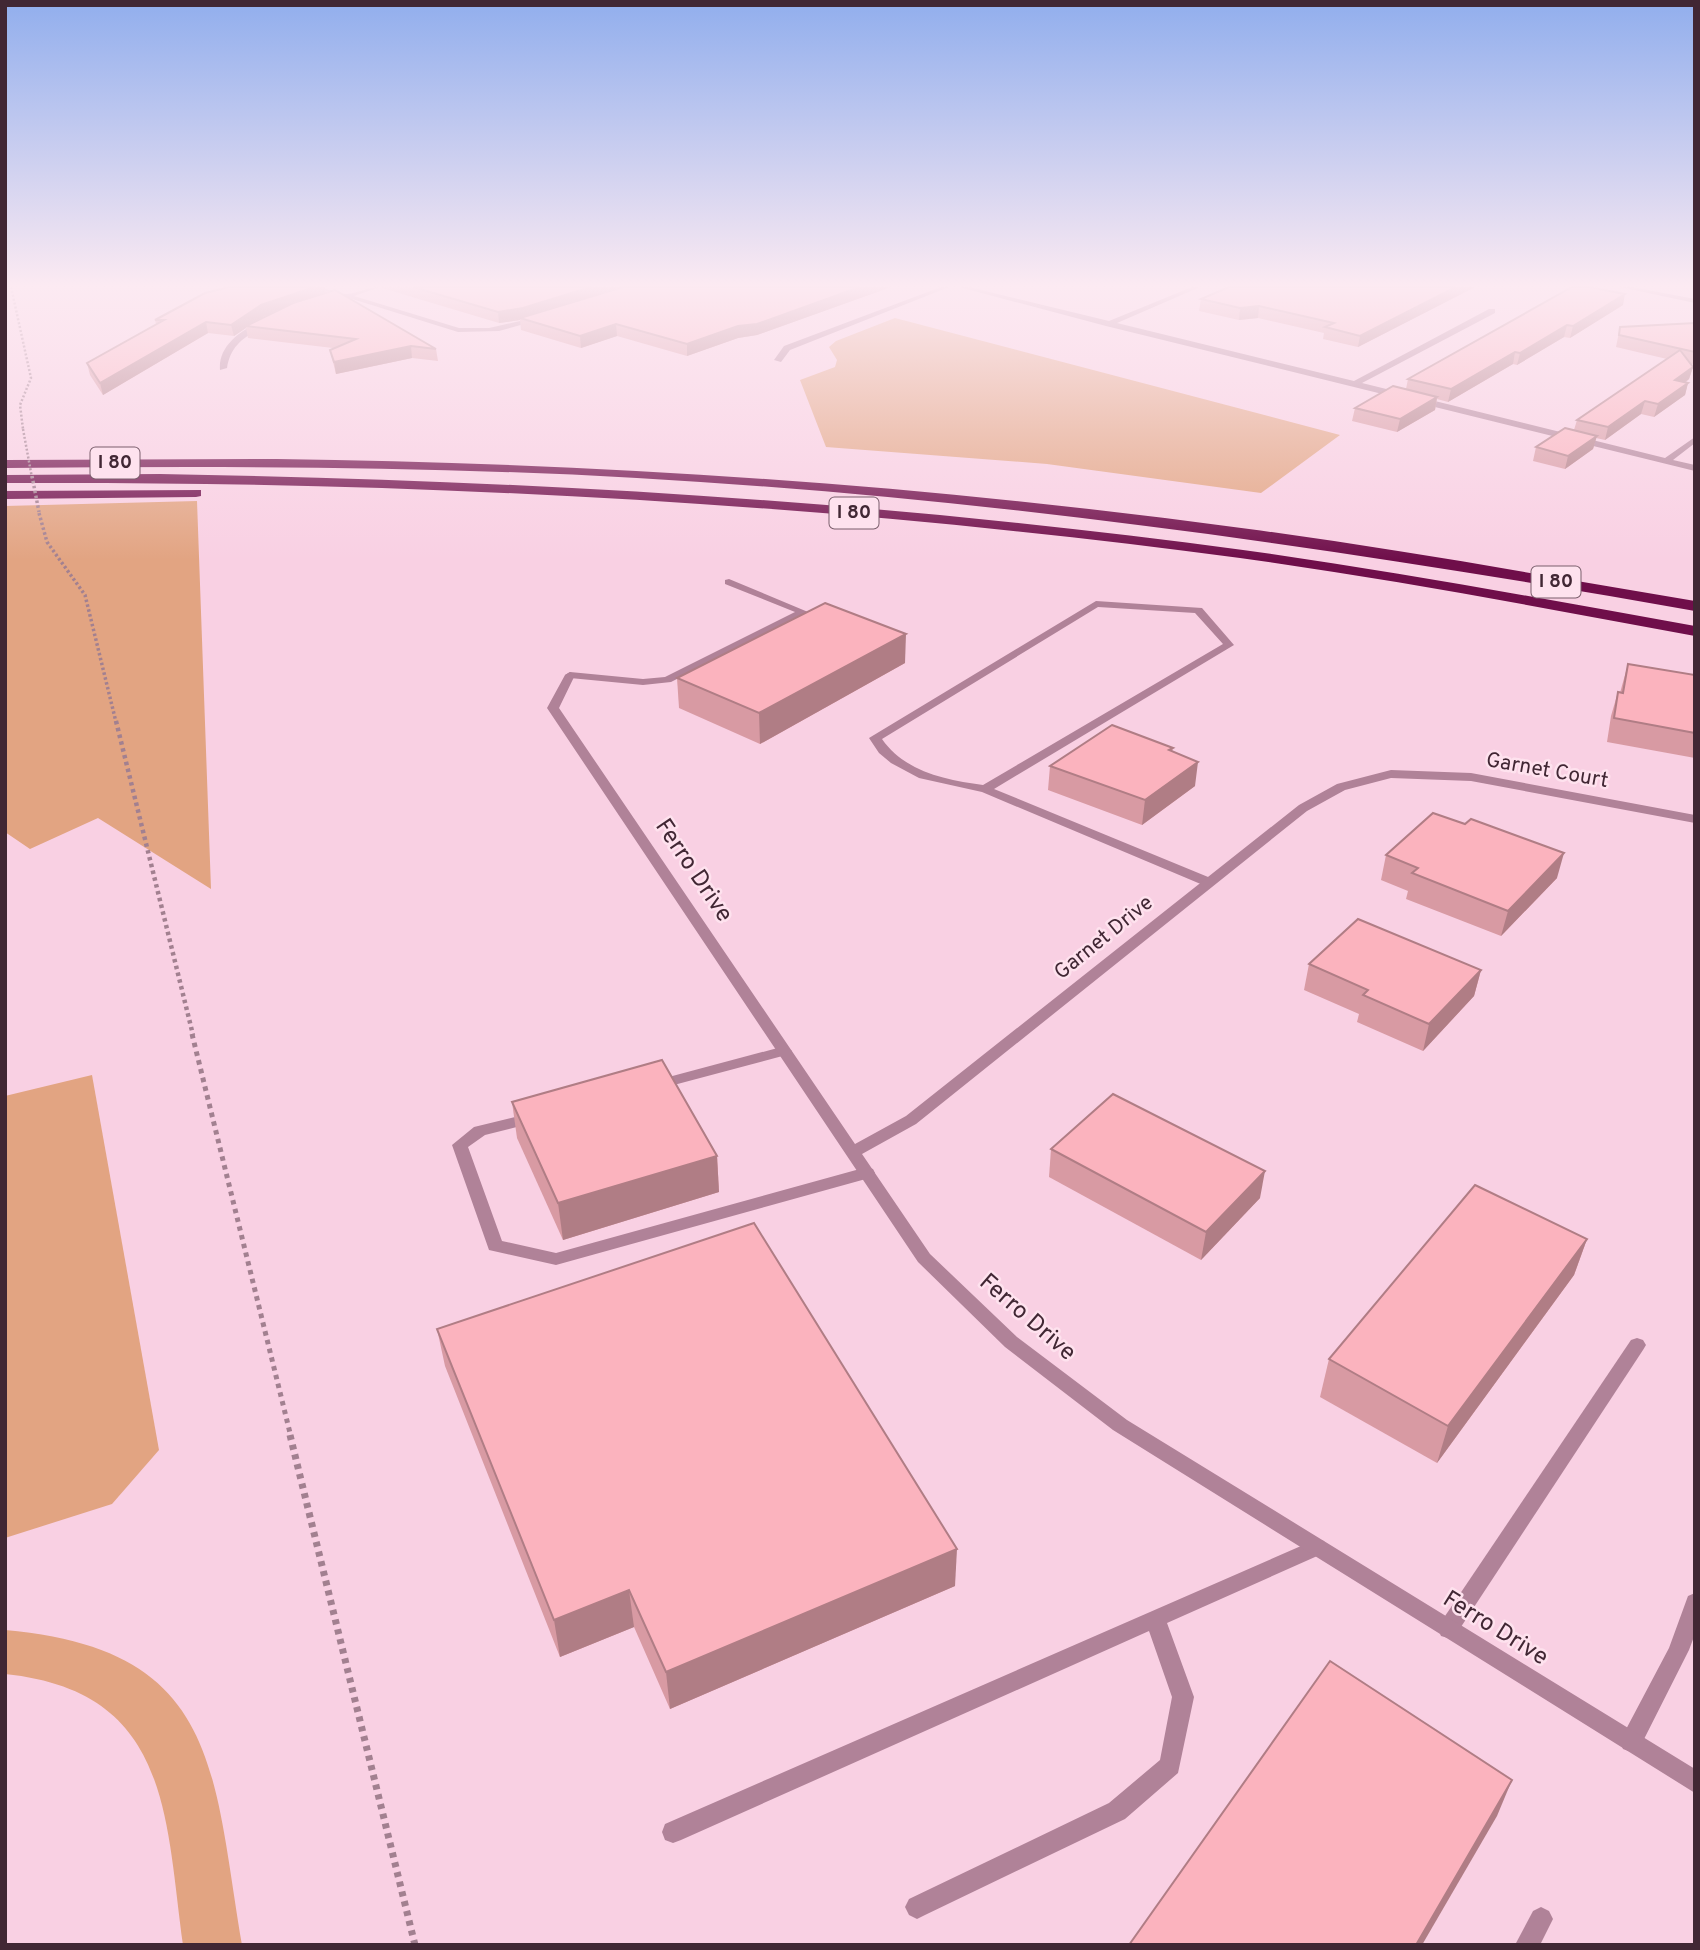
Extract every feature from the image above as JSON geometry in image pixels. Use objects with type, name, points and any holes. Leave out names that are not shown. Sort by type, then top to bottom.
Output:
[{"type":"highway","points":[[5,452],[224,462]]},
{"type":"highway","name":"I 80","points":[[5,464],[224,462],[533,469],[729,480],[882,493],[1309,542],[1695,606]]},
{"type":"highway","name":"I 80","points":[[5,480],[352,481],[700,501],[1039,530],[1244,555],[1695,631]]},
{"type":"highway","points":[[5,495],[296,491],[700,501]]},
{"type":"street","points":[[1330,378],[1695,468]]},
{"type":"street","points":[[1355,384],[1366,378]]},
{"type":"street","points":[[1666,461],[1695,439]]},
{"type":"street","name":"Ferro Drive","points":[[729,582],[803,612],[667,680],[643,682],[570,675],[553,708],[924,1258],[1010,1342],[1119,1425],[1695,1782]]},
{"type":"street","points":[[985,789],[1229,645],[1198,610],[1096,604],[874,738],[884,755],[946,784],[985,789],[1208,882]]},
{"type":"street","name":"Garnet Court","points":[[1391,774],[1471,777],[1695,819]]},
{"type":"street","name":"Garnet Drive","points":[[853,1152],[911,1120],[1303,808],[1341,787],[1391,774]]},
{"type":"street","points":[[639,1089],[785,1051]]},
{"type":"street","points":[[546,1113],[480,1131],[460,1145],[495,1246],[556,1259],[867,1173]]},
{"type":"street","points":[[1448,1629],[1637,1345]]},
{"type":"street","points":[[673,1832],[1317,1548]]},
{"type":"street","points":[[1630,1742],[1679,1650],[1695,1602]]},
{"type":"street","points":[[916,1907],[1117,1811],[1170,1766],[1183,1697],[1155,1619]]},
{"type":"street","points":[[1527,1945],[1541,1919]]},
{"type":"path","points":[[31,378],[20,405],[39,513],[47,542],[85,595],[415,1945]]},
{"type":"shaded area","points":[[1123,378],[1340,435],[1261,493],[1047,464],[826,447],[800,380]]},
{"type":"shaded area","points":[[197,501],[211,889],[98,818],[30,849],[5,832],[5,506]]},
{"type":"shaded area","points":[[92,1075],[159,1450],[112,1504],[5,1538],[5,1096]]},
{"type":"shaded area","points":[[5,1630],[76,1642],[129,1662],[167,1692],[193,1729],[211,1773],[223,1824],[242,1945],[183,1945],[171,1850],[162,1806],[149,1767],[129,1733],[100,1705],[59,1685],[5,1674]]},
{"type":"building","points":[[1410,378],[1470,378],[1451,389]]},
{"type":"building","points":[[1639,378],[1678,378],[1675,380],[1688,383],[1658,404],[1645,401],[1608,427],[1577,420]]},
{"type":"building","points":[[1393,386],[1437,397],[1400,419],[1355,408]]},
{"type":"building","points":[[1565,428],[1597,436],[1568,456],[1536,447]]},
{"type":"building","points":[[825,603],[906,634],[759,713],[677,678]]},
{"type":"building","points":[[1628,664],[1695,675],[1695,733],[1614,718],[1618,692],[1623,693]]},
{"type":"building","points":[[1112,725],[1173,748],[1169,750],[1198,762],[1145,800],[1050,766]]},
{"type":"building","points":[[1433,813],[1465,824],[1471,819],[1564,853],[1508,911],[1412,873],[1418,868],[1386,855]]},
{"type":"building","points":[[1358,919],[1481,970],[1429,1024],[1363,995],[1368,990],[1309,964]]},
{"type":"building","points":[[662,1060],[717,1156],[558,1203],[512,1102]]},
{"type":"building","points":[[1113,1094],[1265,1171],[1206,1232],[1051,1149]]},
{"type":"building","points":[[1475,1185],[1587,1239],[1448,1426],[1329,1359]]},
{"type":"building","points":[[754,1223],[957,1549],[666,1672],[629,1590],[554,1620],[437,1329]]},
{"type":"building","points":[[1330,1661],[1512,1780],[1416,1945],[1129,1945]]}]
